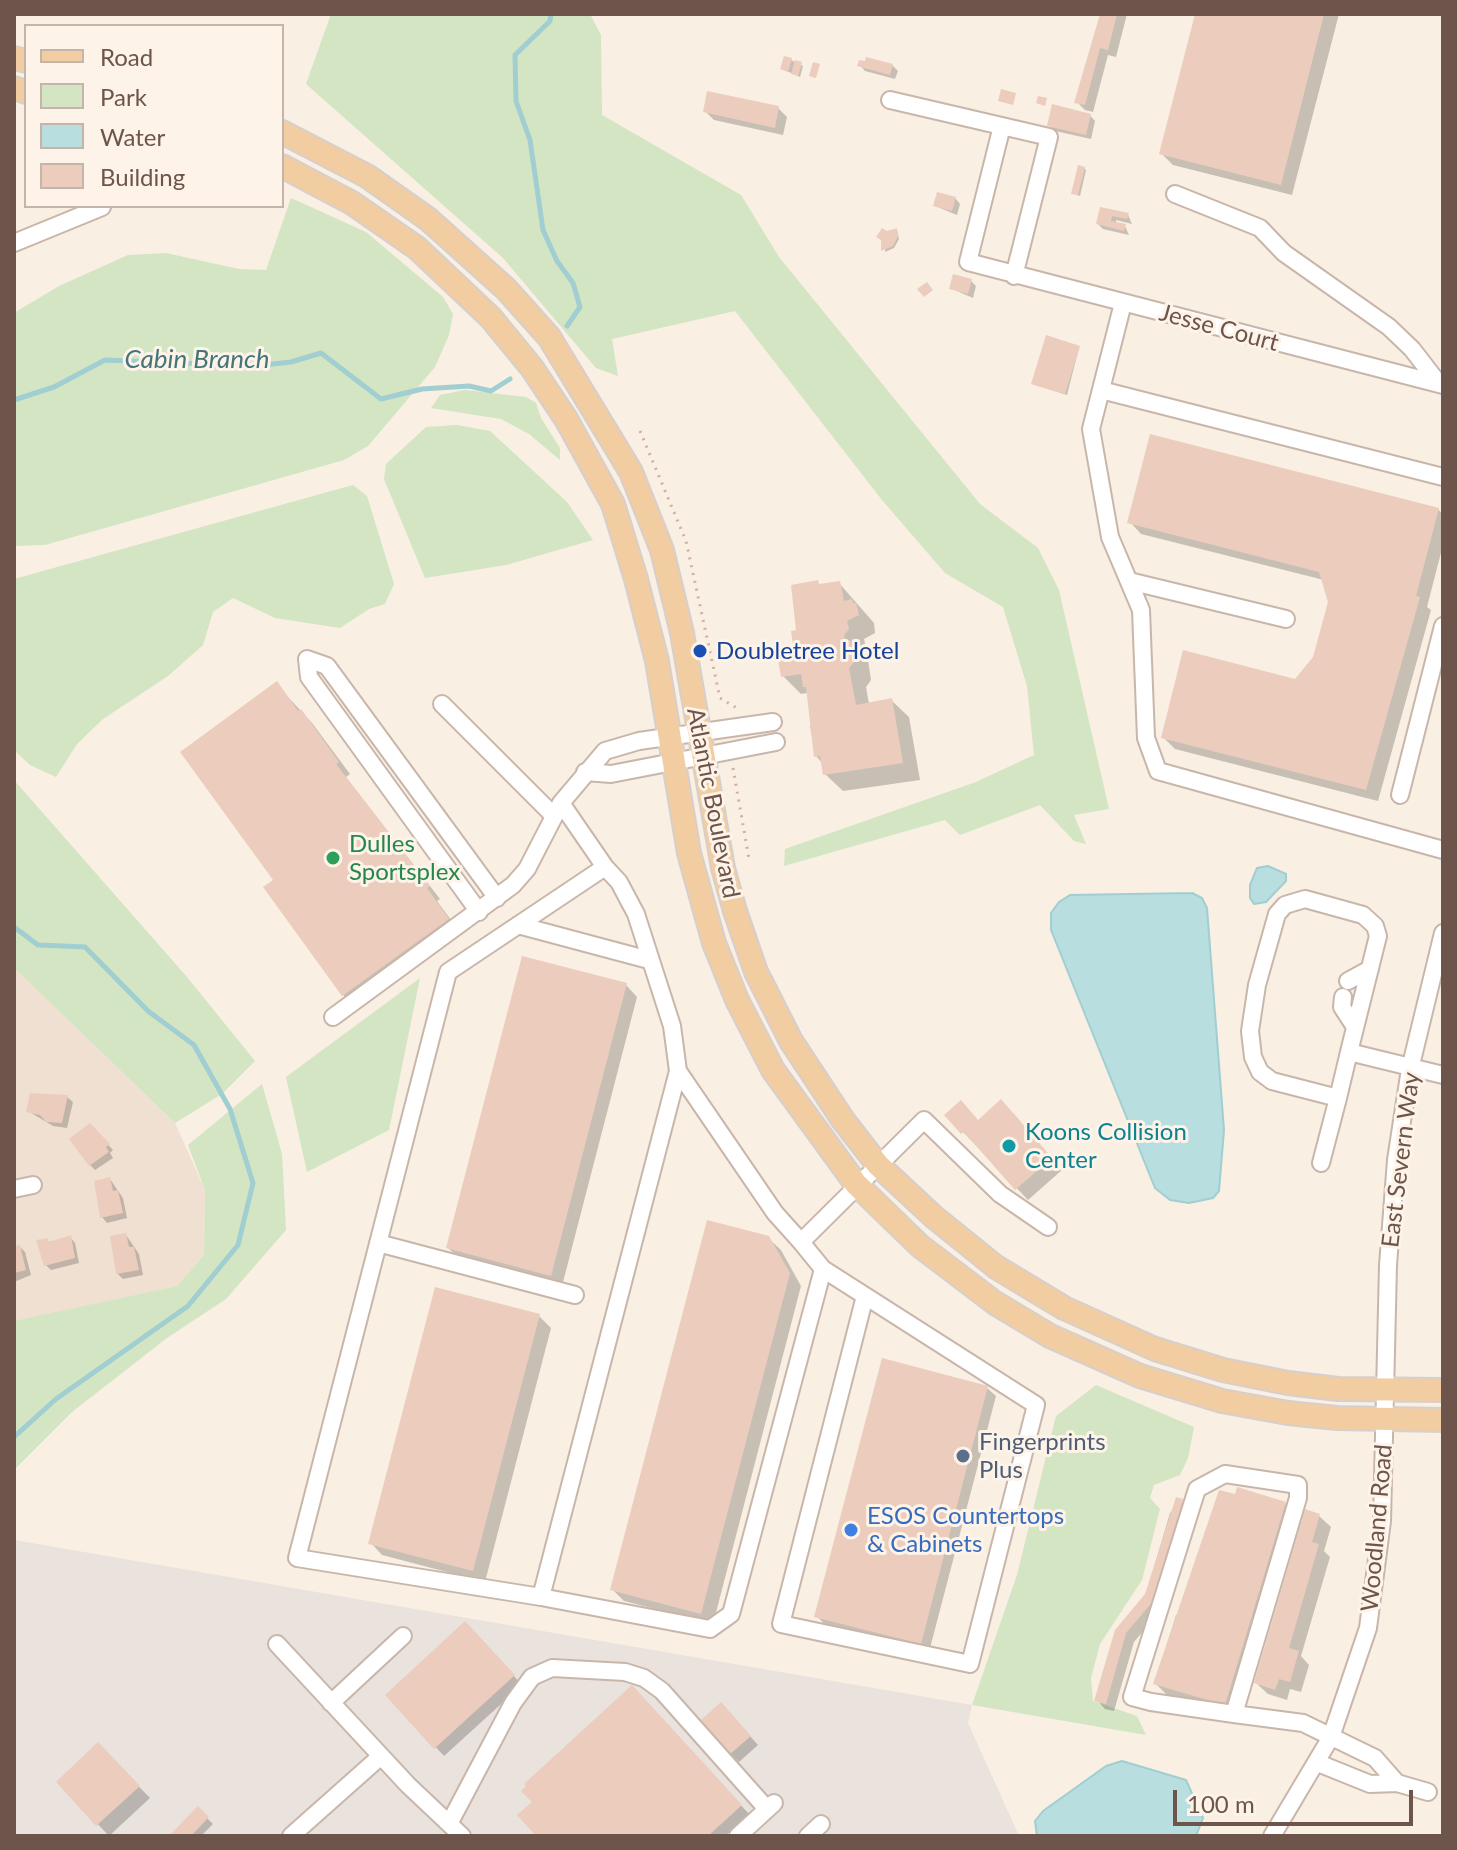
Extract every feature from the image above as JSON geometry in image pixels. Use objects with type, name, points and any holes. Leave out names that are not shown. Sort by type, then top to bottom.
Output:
[{"type":"main road","name":"Atlantic Boulevard","points":[[284,133],[339,158],[428,219],[506,289],[549,337],[631,472],[662,550],[682,633],[723,868],[756,972],[815,1080],[878,1165],[934,1217],[996,1267],[1094,1324],[1162,1351],[1254,1377],[1338,1389],[1443,1390]]},
{"type":"main road","name":"Atlantic Boulevard","points":[[284,167],[352,203],[417,248],[491,318],[540,381],[613,504],[657,661],[700,900],[737,1000],[773,1070],[856,1184],[920,1246],[971,1286],[1050,1336],[1100,1359],[1170,1387],[1253,1407],[1337,1418],[1443,1420]]},
{"type":"street","points":[[890,100],[1049,137],[1014,276]]},
{"type":"street","name":"Jesse Court","points":[[1002,126],[968,262],[1441,385]]},
{"type":"street","points":[[1175,194],[1260,228],[1284,253],[1389,327],[1441,385]]},
{"type":"street","points":[[14,243],[100,208]]},
{"type":"street","points":[[1123,303],[1091,429],[1110,537],[1141,610],[1146,738],[1158,771],[1443,850]]},
{"type":"street","points":[[1101,390],[1443,477]]},
{"type":"street","points":[[1129,581],[1286,619]]},
{"type":"street","points":[[1400,795],[1443,626]]},
{"type":"street","points":[[479,912],[309,677],[307,659],[327,666],[497,898]]},
{"type":"street","points":[[442,704],[558,809],[619,882],[636,914],[672,1026],[678,1071],[541,1597]]},
{"type":"street","points":[[333,1017],[479,912],[527,869],[558,809],[605,751],[670,737],[773,722]]},
{"type":"street","points":[[585,772],[611,774],[776,742]]},
{"type":"street","points":[[605,867],[448,972],[297,1558],[541,1597],[710,1629],[731,1614],[823,1269]]},
{"type":"street","points":[[1321,1163],[1338,1098],[1378,936],[1375,926],[1363,915],[1305,899],[1285,905],[1277,914],[1257,985],[1250,1031],[1253,1057],[1260,1072],[1272,1081],[1338,1098]]},
{"type":"street","points":[[518,925],[649,960]]},
{"type":"street","name":"East Severn Way","points":[[1388,1389],[1389,1250],[1396,1160],[1410,1069],[1443,933]]},
{"type":"street","points":[[1355,1027],[1342,1007],[1345,989],[1370,969]]},
{"type":"street","points":[[1349,1052],[1443,1075]]},
{"type":"street","points":[[678,1071],[775,1213],[823,1269],[1036,1405],[970,1664],[781,1624],[865,1296]]},
{"type":"street","points":[[801,1242],[856,1184],[924,1120],[1000,1194],[1048,1227]]},
{"type":"street","points":[[14,1189],[33,1185]]},
{"type":"street","points":[[378,1243],[575,1295]]},
{"type":"street","name":"Woodland Road","points":[[1272,1836],[1331,1737],[1368,1628],[1378,1561],[1388,1389]]},
{"type":"street","points":[[1234,1714],[1298,1498],[1298,1485],[1225,1474],[1197,1489],[1132,1697],[1234,1714],[1303,1723],[1375,1758],[1397,1783]]},
{"type":"street","points":[[331,1703],[403,1636]]},
{"type":"street","points":[[277,1644],[381,1756],[462,1836]]},
{"type":"street","points":[[450,1822],[513,1703],[532,1677],[552,1668],[625,1672],[644,1678],[662,1691],[771,1806],[738,1836]]},
{"type":"street","points":[[291,1836],[381,1756]]},
{"type":"street","points":[[1318,1763],[1370,1784],[1397,1783],[1428,1792]]},
{"type":"street","points":[[808,1836],[821,1824]]},
{"type":"path","points":[[640,431],[686,541],[720,698],[738,706],[740,711]]},
{"type":"path","points":[[735,764],[733,773],[749,859]]},
{"type":"shaded area","points":[[14,968],[175,1123],[205,1190],[204,1255],[177,1286],[14,1322]]},
{"type":"shaded area","points":[[14,1540],[972,1705],[968,1723],[1019,1836],[14,1836]]},
{"type":"green space","points":[[331,14],[590,14],[601,35],[602,115],[741,195],[779,257],[980,504],[1038,548],[1059,590],[1109,809],[1074,815],[1086,844],[1074,841],[1040,805],[960,835],[945,820],[784,866],[785,849],[976,782],[1034,755],[1027,686],[1003,607],[945,573],[882,500],[735,311],[612,339],[618,376],[596,368],[503,258],[306,84]]},
{"type":"green space","points":[[291,198],[366,232],[443,297],[453,314],[449,335],[435,367],[368,446],[344,460],[45,545],[14,546],[14,313],[59,286],[128,255],[166,253],[239,269],[266,270]]},
{"type":"green space","points":[[465,390],[526,397],[536,403],[541,418],[560,448],[560,460],[529,434],[501,419],[431,408],[440,395]]},
{"type":"green space","points":[[457,425],[490,431],[567,502],[593,540],[506,565],[425,578],[384,479],[386,464],[426,427]]},
{"type":"green space","points":[[353,485],[367,496],[394,584],[385,604],[369,609],[340,628],[275,618],[233,598],[213,612],[203,645],[168,676],[103,719],[77,744],[56,777],[30,765],[14,750],[14,579]]},
{"type":"green space","points":[[14,780],[187,977],[255,1061],[222,1094],[175,1123],[14,968]]},
{"type":"green space","points":[[420,978],[389,1130],[307,1172],[286,1077]]},
{"type":"green space","points":[[262,1084],[282,1154],[286,1230],[226,1299],[167,1338],[72,1412],[14,1470],[14,1321],[177,1286],[204,1255],[205,1190],[188,1145]]},
{"type":"green space","points":[[1096,1385],[1194,1427],[1188,1458],[1180,1475],[1154,1485],[1150,1498],[1160,1509],[1142,1580],[1100,1644],[1091,1678],[1093,1701],[1137,1716],[1146,1735],[972,1705],[1017,1575],[1056,1416]]},
{"type":"water","points":[[1268,866],[1286,874],[1286,881],[1266,902],[1254,904],[1250,898],[1250,885],[1257,868]]},
{"type":"water","points":[[1192,893],[1202,898],[1207,908],[1224,1130],[1219,1191],[1213,1198],[1189,1203],[1170,1200],[1155,1188],[1051,930],[1051,913],[1059,902],[1070,895]]},
{"type":"water","points":[[1122,1761],[1186,1780],[1203,1818],[1196,1836],[1037,1836],[1035,1821],[1043,1811],[1106,1766]]},
{"type":"building","points":[[1100,14],[1117,14],[1108,50],[1100,48],[1085,105],[1074,103]]},
{"type":"building","points":[[1195,14],[1324,14],[1281,185],[1159,154]]},
{"type":"building","points":[[784,56],[792,58],[788,72],[780,69]]},
{"type":"building","points":[[866,57],[893,64],[890,75],[857,66],[859,60],[865,61]]},
{"type":"building","points":[[795,60],[802,62],[798,76],[791,74]]},
{"type":"building","points":[[813,62],[820,64],[816,78],[809,76]]},
{"type":"building","points":[[1001,89],[1016,93],[1013,105],[998,101]]},
{"type":"building","points":[[707,91],[779,106],[775,128],[703,112]]},
{"type":"building","points":[[1038,96],[1047,98],[1045,106],[1036,103]]},
{"type":"building","points":[[1052,104],[1091,114],[1086,135],[1047,126]]},
{"type":"building","points":[[1078,165],[1085,167],[1078,195],[1071,194]]},
{"type":"building","points":[[937,192],[956,197],[952,211],[933,206]]},
{"type":"building","points":[[1100,207],[1129,213],[1127,219],[1112,216],[1111,221],[1126,224],[1124,231],[1096,224]]},
{"type":"building","points":[[882,228],[887,231],[897,228],[898,236],[893,246],[881,251],[881,240],[876,237]]},
{"type":"building","points":[[953,274],[972,279],[968,294],[949,289]]},
{"type":"building","points":[[927,282],[933,290],[924,297],[917,289]]},
{"type":"building","points":[[1046,335],[1080,346],[1065,394],[1031,384]]},
{"type":"building","points":[[1150,434],[1439,508],[1416,596],[1420,597],[1366,790],[1161,738],[1183,650],[1295,679],[1313,657],[1328,602],[1319,572],[1127,523]]},
{"type":"building","points":[[818,580],[819,584],[840,581],[844,601],[852,599],[856,603],[859,615],[847,621],[849,629],[844,635],[845,641],[850,640],[854,662],[849,668],[856,705],[892,698],[903,763],[823,775],[820,756],[814,757],[806,687],[803,687],[801,674],[781,677],[776,648],[793,645],[791,631],[796,630],[791,585]]},
{"type":"building","name":"Dulles Sportsplex","points":[[277,681],[298,711],[301,709],[339,762],[336,764],[430,886],[427,888],[449,919],[342,996],[263,887],[273,880],[180,752]]},
{"type":"building","points":[[522,956],[627,983],[551,1276],[446,1248]]},
{"type":"building","points":[[30,1093],[68,1095],[62,1123],[46,1122],[40,1115],[26,1112]]},
{"type":"building","name":"Koons Collision Center","points":[[1001,1099],[1052,1158],[1015,1190],[964,1132],[961,1134],[944,1115],[961,1100],[978,1120]]},
{"type":"building","points":[[90,1123],[110,1144],[106,1147],[109,1152],[89,1166],[69,1139]]},
{"type":"building","points":[[110,1177],[113,1191],[118,1190],[123,1213],[100,1218],[94,1181]]},
{"type":"building","points":[[707,1220],[769,1236],[790,1273],[701,1614],[610,1590]]},
{"type":"building","points":[[126,1233],[129,1247],[134,1247],[139,1270],[116,1274],[110,1236]]},
{"type":"building","points":[[71,1235],[75,1258],[44,1266],[36,1240],[48,1238],[48,1242]]},
{"type":"building","points":[[20,1245],[26,1270],[14,1273],[14,1246]]},
{"type":"building","points":[[435,1287],[540,1314],[473,1571],[368,1544]]},
{"type":"building","points":[[882,1358],[988,1386],[921,1644],[814,1617]]},
{"type":"building","points":[[1237,1487],[1286,1502],[1225,1705],[1153,1684],[1219,1490],[1235,1494]]},
{"type":"building","points":[[1176,1497],[1183,1499],[1155,1599],[1126,1633],[1106,1704],[1094,1701],[1115,1630],[1145,1594]]},
{"type":"building","points":[[1305,1509],[1320,1514],[1312,1542],[1319,1544],[1289,1648],[1299,1651],[1290,1682],[1279,1679],[1275,1690],[1254,1683]]},
{"type":"building","points":[[465,1621],[515,1675],[434,1749],[385,1695]]},
{"type":"building","points":[[632,1685],[742,1805],[708,1836],[536,1836],[517,1815],[532,1802],[521,1791],[526,1786],[524,1784]]},
{"type":"building","points":[[721,1702],[751,1736],[729,1755],[699,1722]]},
{"type":"building","points":[[98,1742],[140,1786],[96,1826],[56,1782]]},
{"type":"building","points":[[198,1806],[209,1817],[191,1836],[169,1836]]},
{"type":"waterway","name":"Cabin Branch","points":[[551,14],[550,21],[515,55],[516,101],[530,140],[543,230],[557,261],[573,283],[580,307],[567,326]]},
{"type":"waterway","name":"Cabin Branch","points":[[14,400],[54,387],[105,360],[255,366],[291,362],[321,353],[381,399],[422,389],[469,386],[491,391],[510,379]]},
{"type":"waterway","points":[[14,927],[38,945],[85,947],[148,1011],[194,1045],[230,1109],[253,1183],[238,1245],[188,1306],[56,1399],[14,1437]]},
{"type":"place","name":"Doubletree Hotel","points":[[700,651]]},
{"type":"place","name":"Dulles Sportsplex","points":[[333,858]]},
{"type":"place","name":"Koons Collision Center","points":[[1009,1146]]},
{"type":"place","name":"Fingerprints Plus","points":[[963,1456]]},
{"type":"place","name":"ESOS Countertops & Cabinets","points":[[851,1530]]}]
